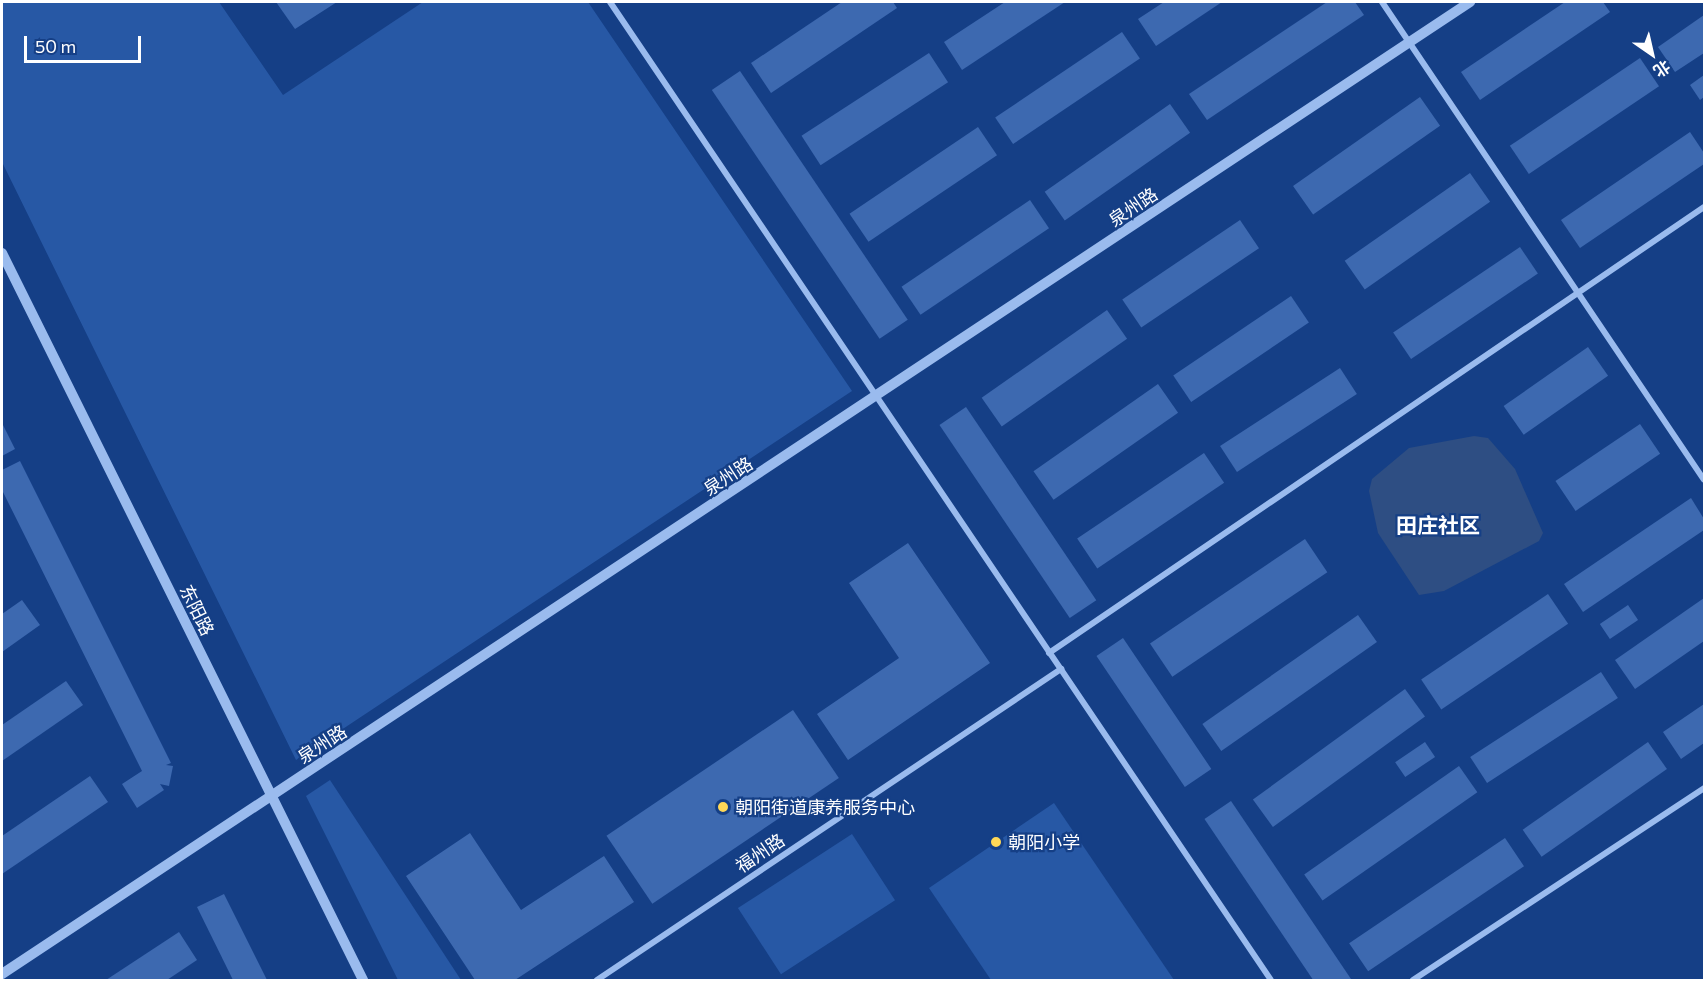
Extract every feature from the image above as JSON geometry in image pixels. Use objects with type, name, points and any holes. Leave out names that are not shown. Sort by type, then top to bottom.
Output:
[{"type":"street","points":[[609,2],[1271,981]]},
{"type":"street","points":[[1382,2],[1704,480]]},
{"type":"street","name":"泉州路","points":[[2,975],[1470,2]]},
{"type":"street","points":[[1049,653],[1704,207]]},
{"type":"street","name":"东阳路","points":[[2,253],[363,981]]},
{"type":"street","name":"福州路","points":[[597,981],[1060,669]]},
{"type":"street","points":[[1413,981],[1704,788]]},
{"type":"shaded area","points":[[2,2],[219,2],[283,95],[423,2],[588,2],[852,391],[296,760],[2,162]]},
{"type":"shaded area","points":[[1474,436],[1488,438],[1515,469],[1543,533],[1539,541],[1444,591],[1419,595],[1378,533],[1369,491],[1372,479],[1409,448]]},
{"type":"shaded area","points":[[330,780],[461,980],[398,980],[306,796]]},
{"type":"shaded area","points":[[1054,803],[1174,980],[991,980],[929,888]]},
{"type":"shaded area","points":[[852,834],[895,900],[781,974],[738,908]]},
{"type":"building","points":[[276,2],[337,2],[295,29]]},
{"type":"building","points":[[842,2],[893,2],[897,8],[771,93],[751,63]]},
{"type":"building","points":[[1005,2],[1065,2],[962,70],[944,42]]},
{"type":"building","points":[[1164,2],[1222,2],[1156,46],[1138,19]]},
{"type":"building","points":[[1327,2],[1355,2],[1364,15],[1207,120],[1189,94]]},
{"type":"building","points":[[1565,2],[1603,2],[1610,12],[1480,100],[1461,72]]},
{"type":"building","points":[[1704,15],[1704,53],[1675,72],[1658,47]]},
{"type":"building","points":[[1122,32],[1140,59],[1013,144],[995,118]]},
{"type":"building","points":[[929,53],[948,82],[821,165],[802,136]]},
{"type":"building","points":[[1640,58],[1659,86],[1529,174],[1510,146]]},
{"type":"building","points":[[740,71],[908,320],[880,339],[712,90]]},
{"type":"building","points":[[1704,75],[1704,97],[1700,100],[1690,85]]},
{"type":"building","points":[[1420,97],[1440,126],[1313,215],[1293,186]]},
{"type":"building","points":[[1170,104],[1190,133],[1065,220],[1045,192]]},
{"type":"building","points":[[978,127],[997,155],[869,242],[849,214]]},
{"type":"building","points":[[1690,132],[1704,153],[1704,164],[1580,248],[1561,220]]},
{"type":"building","points":[[1470,173],[1490,202],[1365,289],[1345,261]]},
{"type":"building","points":[[1030,200],[1049,228],[921,315],[901,287]]},
{"type":"building","points":[[1240,220],[1259,248],[1141,328],[1122,299]]},
{"type":"building","points":[[1520,247],[1538,274],[1411,359],[1393,333]]},
{"type":"building","points":[[1291,296],[1309,323],[1191,402],[1173,375]]},
{"type":"building","points":[[1107,310],[1127,339],[1002,426],[982,398]]},
{"type":"building","points":[[1588,347],[1608,376],[1524,435],[1504,406]]},
{"type":"building","points":[[1340,368],[1357,394],[1237,472],[1220,446]]},
{"type":"building","points":[[1158,384],[1178,413],[1054,500],[1033,471]]},
{"type":"building","points":[[966,407],[1096,600],[1070,618],[939,425]]},
{"type":"building","points":[[2,423],[15,449],[2,456]]},
{"type":"building","points":[[1640,424],[1660,454],[1576,511],[1555,481]]},
{"type":"building","points":[[1204,453],[1224,483],[1097,568],[1077,539]]},
{"type":"building","points":[[20,461],[171,763],[166,765],[173,766],[169,786],[160,784],[164,790],[137,808],[122,784],[142,771],[2,490],[2,470]]},
{"type":"building","points":[[1691,498],[1704,519],[1704,530],[1583,612],[1564,584]]},
{"type":"building","points":[[1305,539],[1327,572],[1172,677],[1150,644]]},
{"type":"building","points":[[908,543],[990,663],[848,760],[817,714],[899,658],[849,583]]},
{"type":"building","points":[[1548,594],[1568,624],[1441,709],[1421,680]]},
{"type":"building","points":[[1704,598],[1704,641],[1635,689],[1615,660]]},
{"type":"building","points":[[22,600],[40,625],[2,652],[2,614]]},
{"type":"building","points":[[1628,605],[1638,620],[1610,639],[1600,624]]},
{"type":"building","points":[[1358,615],[1377,642],[1221,751],[1202,724]]},
{"type":"building","points":[[1123,638],[1211,769],[1185,787],[1096,656]]},
{"type":"building","points":[[1601,672],[1618,698],[1487,783],[1470,757]]},
{"type":"building","points":[[66,681],[83,705],[2,761],[2,725]]},
{"type":"building","points":[[1405,689],[1425,717],[1273,827],[1253,800]]},
{"type":"building","points":[[1704,704],[1704,743],[1681,759],[1663,732]]},
{"type":"building","name":"朝阳街道康养服务中心","points":[[793,710],[839,778],[652,904],[606,836]]},
{"type":"building","points":[[1425,742],[1435,757],[1405,777],[1395,762]]},
{"type":"building","points":[[1648,742],[1667,769],[1542,857],[1523,830]]},
{"type":"building","points":[[1459,766],[1477,792],[1323,901],[1304,874]]},
{"type":"building","points":[[90,776],[108,802],[2,874],[2,836]]},
{"type":"building","points":[[1231,801],[1352,980],[1313,980],[1204,819]]},
{"type":"building","points":[[470,833],[521,910],[604,856],[634,902],[515,980],[475,980],[406,876]]},
{"type":"building","points":[[1505,838],[1524,866],[1368,971],[1349,943]]},
{"type":"building","points":[[224,894],[267,980],[233,980],[197,907]]},
{"type":"building","points":[[179,932],[197,960],[167,980],[106,980]]},
{"type":"place","name":"朝阳街道康养服务中心","points":[[723,807]]},
{"type":"place","name":"朝阳小学","points":[[996,842]]},
{"type":"district","name":"田庄社区","points":[[1438,525]]}]
